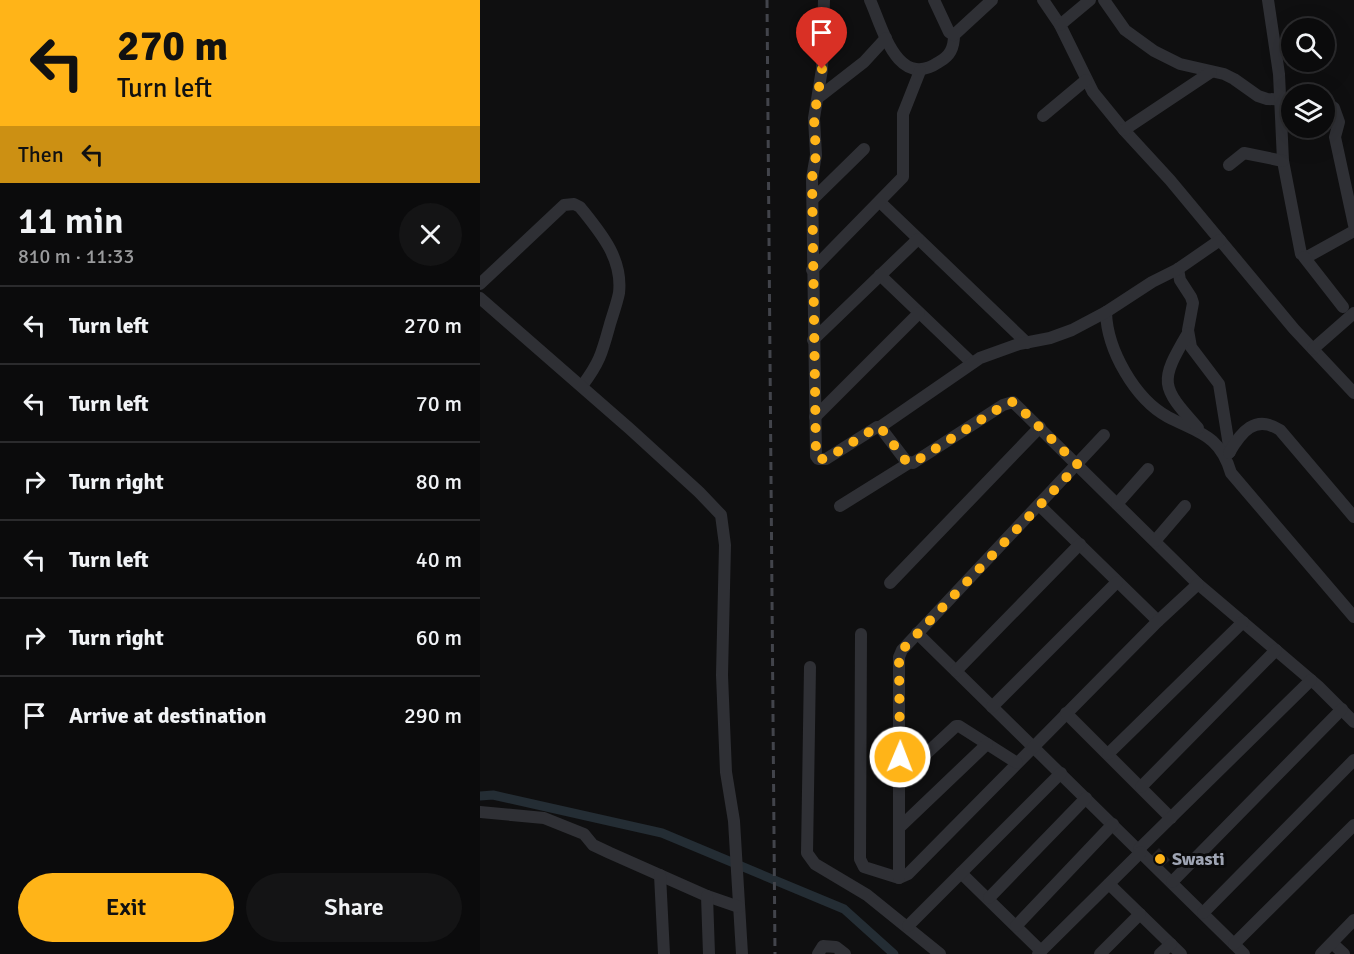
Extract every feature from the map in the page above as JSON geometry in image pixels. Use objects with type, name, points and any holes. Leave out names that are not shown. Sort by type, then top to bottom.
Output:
[{"type":"street","points":[[824,0],[819,98],[814,118],[816,155],[812,178],[816,456],[822,460],[880,427],[972,363],[1002,349],[1050,338],[1072,330],[1178,269],[1220,240]]},
{"type":"street","points":[[870,0],[897,58],[906,66],[920,70],[932,68],[945,59],[954,45],[954,35],[992,0]]},
{"type":"street","points":[[934,0],[949,32],[954,35]]},
{"type":"street","points":[[1043,0],[1060,25],[1093,92],[1313,349],[1354,393]]},
{"type":"street","points":[[1060,25],[1090,0]]},
{"type":"street","points":[[1104,0],[1125,30],[1135,39],[1180,64],[1224,74],[1258,96],[1281,100]]},
{"type":"street","points":[[1268,0],[1282,84]]},
{"type":"street","points":[[819,98],[864,62],[886,38]]},
{"type":"street","points":[[812,270],[903,177],[903,114],[920,70]]},
{"type":"street","points":[[1124,130],[1211,72]]},
{"type":"street","points":[[1043,116],[1086,80]]},
{"type":"street","points":[[1335,111],[1339,122],[1335,137],[1354,225]]},
{"type":"street","points":[[1284,138],[1283,161],[1301,254],[1348,310],[1313,349]]},
{"type":"street","points":[[813,199],[864,149]]},
{"type":"street","points":[[1229,165],[1244,153],[1283,161]]},
{"type":"street","points":[[880,202],[1027,342]]},
{"type":"street","points":[[480,284],[564,205],[574,204],[580,207],[609,244],[619,279],[619,293],[603,352],[597,366],[582,386]]},
{"type":"street","points":[[1304,257],[1308,257],[1354,231]]},
{"type":"street","points":[[813,340],[918,239]]},
{"type":"street","points":[[1178,269],[1180,280],[1193,303],[1188,333],[1173,358],[1166,381],[1173,398],[1202,432],[1228,454]]},
{"type":"street","points":[[880,275],[972,363]]},
{"type":"street","points":[[480,298],[582,386],[722,515],[725,545],[722,675],[724,739],[726,772],[734,821],[742,954]]},
{"type":"street","points":[[1106,312],[1107,325],[1114,347],[1138,392],[1146,402],[1167,416],[1202,432]]},
{"type":"street","points":[[815,417],[919,313]]},
{"type":"street","points":[[1188,333],[1192,351],[1219,384],[1231,473],[1352,610]]},
{"type":"street","points":[[840,506],[1009,402],[1013,402],[1198,584],[1311,680],[1354,722]]},
{"type":"street","points":[[1228,454],[1243,433],[1260,422],[1269,423],[1280,430],[1354,517]]},
{"type":"street","points":[[880,427],[909,464]]},
{"type":"street","points":[[891,583],[1040,427]]},
{"type":"street","points":[[899,878],[899,657],[902,650],[1104,435]]},
{"type":"street","points":[[1117,504],[1148,469]]},
{"type":"street","points":[[1040,505],[1158,621]]},
{"type":"street","points":[[1155,541],[1185,506]]},
{"type":"street","points":[[956,671],[1080,544]]},
{"type":"street","points":[[992,707],[1118,582]]},
{"type":"street","points":[[861,634],[860,859],[864,867],[899,878],[908,874],[1158,621],[1198,584]]},
{"type":"street","points":[[1108,754],[1243,622]]},
{"type":"street","points":[[917,633],[1244,954]]},
{"type":"street","points":[[1142,787],[1276,650]]},
{"type":"street","points":[[810,667],[807,853],[815,864],[867,895],[940,954]]},
{"type":"street","points":[[962,873],[1040,952],[1311,680]]},
{"type":"street","points":[[1172,882],[1342,709]]},
{"type":"street","points":[[1066,713],[1171,818]]},
{"type":"street","points":[[899,779],[956,726],[1017,763]]},
{"type":"street","points":[[900,827],[987,744]]},
{"type":"street","points":[[1203,913],[1354,760]]},
{"type":"street","points":[[908,926],[1060,773]]},
{"type":"street","points":[[989,898],[1086,798]]},
{"type":"street","points":[[480,812],[544,818],[584,834],[593,845],[706,896],[739,907]]},
{"type":"street","points":[[1016,926],[1113,824]]},
{"type":"street","points":[[1234,944],[1354,825]]},
{"type":"street","points":[[660,874],[664,954]]},
{"type":"street","points":[[1109,884],[1181,954]]},
{"type":"street","points":[[706,896],[709,954]]},
{"type":"street","points":[[1100,954],[1140,914]]},
{"type":"street","points":[[1321,954],[1354,920]]},
{"type":"street","points":[[1332,943],[1344,954]]},
{"type":"street","points":[[1160,954],[1171,944]]},
{"type":"street","points":[[818,954],[823,946],[836,947],[845,954]]},
{"type":"building","name":"Swasti","points":[[1159,848],[1170,860],[1160,869],[1149,858]]},
{"type":"waterway","points":[[480,796],[493,795],[662,833],[844,909],[894,954]]},
{"type":"railway","points":[[767,0],[775,954]]},
{"type":"place","name":"Swasti","points":[[1160,859]]},
{"type":"route","points":[[822,69],[814,118],[816,164],[812,178],[816,456],[818,459],[826,459],[880,427],[906,461],[909,464],[913,463],[1003,405],[1013,402],[1078,465],[902,650],[899,657],[900,757]]}]
